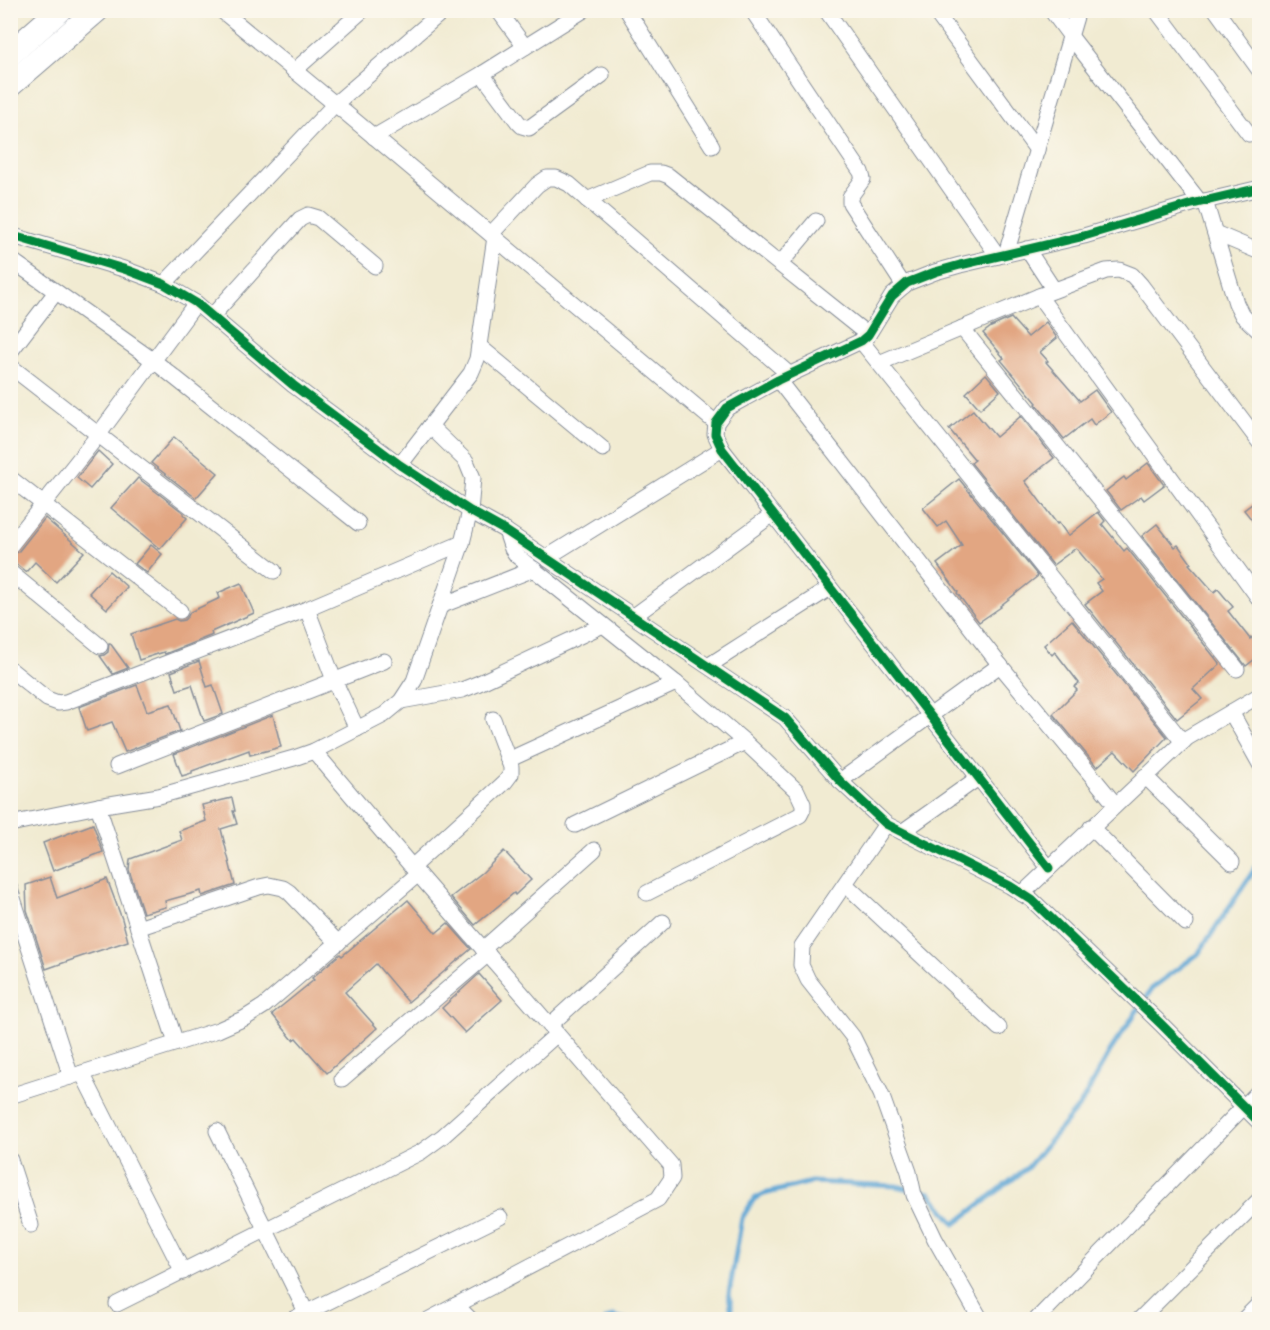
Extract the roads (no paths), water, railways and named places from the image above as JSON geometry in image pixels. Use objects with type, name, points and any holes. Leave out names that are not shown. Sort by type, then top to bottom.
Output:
[{"type":"main road","points":[[10,85],[97,10]]},
{"type":"main road","points":[[10,54],[54,12]]},
{"type":"street","points":[[221,10],[716,423]]},
{"type":"street","points":[[294,71],[363,10]]},
{"type":"street","points":[[164,284],[335,104],[444,10]]},
{"type":"street","points":[[498,10],[525,48]]},
{"type":"street","points":[[374,137],[525,48],[565,16],[585,10]]},
{"type":"street","points":[[627,10],[712,146]]},
{"type":"street","points":[[752,10],[861,172],[863,179],[850,196],[850,202],[904,286]]},
{"type":"street","points":[[826,10],[1002,255]]},
{"type":"street","points":[[934,10],[1037,150]]},
{"type":"street","points":[[1051,10],[1202,201],[1215,233],[1236,303],[1242,315],[1260,332]]},
{"type":"street","points":[[1002,255],[1037,150],[1078,10]]},
{"type":"street","points":[[1156,10],[1249,134]]},
{"type":"street","points":[[1216,10],[1260,71]]},
{"type":"street","points":[[482,74],[518,122],[529,128],[602,75]]},
{"type":"street","points":[[587,200],[650,173],[669,176],[780,264],[865,338],[879,363],[1183,742]]},
{"type":"street","points":[[400,465],[471,373],[477,359],[493,235],[537,185],[547,178],[556,178],[569,184],[784,377],[1000,665],[1115,804]]},
{"type":"street","points":[[1049,868],[722,449],[716,434],[716,423],[727,408],[784,377],[865,338],[891,296],[907,283],[935,272],[1084,236],[1202,201],[1260,188]]},
{"type":"street","points":[[212,316],[300,219],[308,215],[318,218],[375,266]]},
{"type":"street","points":[[780,264],[816,221]]},
{"type":"street","points":[[1215,233],[1260,252]]},
{"type":"street","points":[[10,235],[127,270],[164,284],[196,303],[293,385],[400,465],[470,511],[506,531],[785,718],[840,781],[886,824],[1010,886],[1032,900],[1260,1123]]},
{"type":"street","points":[[1027,249],[1047,293],[1260,600]]},
{"type":"street","points":[[10,259],[154,361],[358,523]]},
{"type":"street","points":[[879,363],[1047,293],[1106,271],[1119,270],[1132,275],[1141,285],[1260,443]]},
{"type":"street","points":[[10,352],[56,292]]},
{"type":"street","points":[[10,546],[99,434],[196,303]]},
{"type":"street","points":[[962,328],[1237,669]]},
{"type":"street","points":[[479,346],[603,449]]},
{"type":"street","points":[[10,366],[274,571]]},
{"type":"street","points":[[10,824],[159,796],[283,761],[314,751],[357,729],[384,715],[401,700],[414,681],[462,543],[470,511],[473,478],[466,461],[430,426]]},
{"type":"street","points":[[546,558],[722,449]]},
{"type":"street","points":[[10,478],[180,610]]},
{"type":"street","points":[[634,616],[773,514]]},
{"type":"street","points":[[506,531],[517,556],[676,683],[745,742],[797,791],[803,804],[800,815],[646,893]]},
{"type":"street","points":[[10,669],[47,699],[58,704],[66,702],[307,609],[462,543]]},
{"type":"street","points":[[440,606],[534,569]]},
{"type":"street","points":[[10,572],[100,646]]},
{"type":"street","points":[[708,666],[830,588]]},
{"type":"street","points":[[307,609],[334,680],[357,729]]},
{"type":"street","points":[[401,700],[462,690],[603,625]]},
{"type":"street","points":[[117,766],[384,661]]},
{"type":"street","points":[[840,781],[1000,665]]},
{"type":"street","points":[[508,760],[676,683]]},
{"type":"street","points":[[1022,894],[1183,742],[1260,696]]},
{"type":"street","points":[[1231,712],[1260,764]]},
{"type":"street","points":[[10,1096],[218,1030],[245,1018],[264,1006],[338,943],[505,782],[511,774],[511,767],[493,719]]},
{"type":"street","points":[[575,825],[745,742]]},
{"type":"street","points":[[314,751],[415,871],[671,1165],[672,1178],[657,1199],[428,1320]]},
{"type":"street","points":[[1145,776],[1232,862]]},
{"type":"street","points":[[902,832],[978,777]]},
{"type":"street","points":[[98,806],[176,1043]]},
{"type":"street","points":[[886,824],[802,946],[801,965],[808,980],[854,1037],[881,1094],[909,1172],[914,1195],[935,1239],[981,1320]]},
{"type":"street","points":[[1091,827],[1186,923]]},
{"type":"street","points":[[342,1079],[485,952],[594,850]]},
{"type":"street","points":[[845,884],[999,1028]]},
{"type":"street","points":[[138,928],[249,889],[269,885],[289,892],[338,943]]},
{"type":"street","points":[[10,889],[77,1075],[183,1272]]},
{"type":"street","points":[[117,1304],[433,1144],[663,922]]},
{"type":"street","points":[[1036,1320],[1260,1090]]},
{"type":"street","points":[[217,1131],[308,1316]]},
{"type":"street","points":[[10,1160],[31,1225]]},
{"type":"street","points":[[1138,1320],[1260,1200]]},
{"type":"street","points":[[291,1320],[308,1316],[500,1216]]},
{"type":"street","points":[[1244,1320],[1260,1303]]},
{"type":"street","points":[[456,1305],[471,1320]]},
{"type":"waterway","points":[[733,1320],[729,1294],[742,1218],[754,1199],[764,1194],[811,1182],[896,1186],[930,1193],[955,1224],[1027,1168],[1081,1104],[1110,1051],[1153,987],[1198,954],[1260,861]]},
{"type":"waterway","points":[[606,1320],[613,1316],[627,1320]]}]
